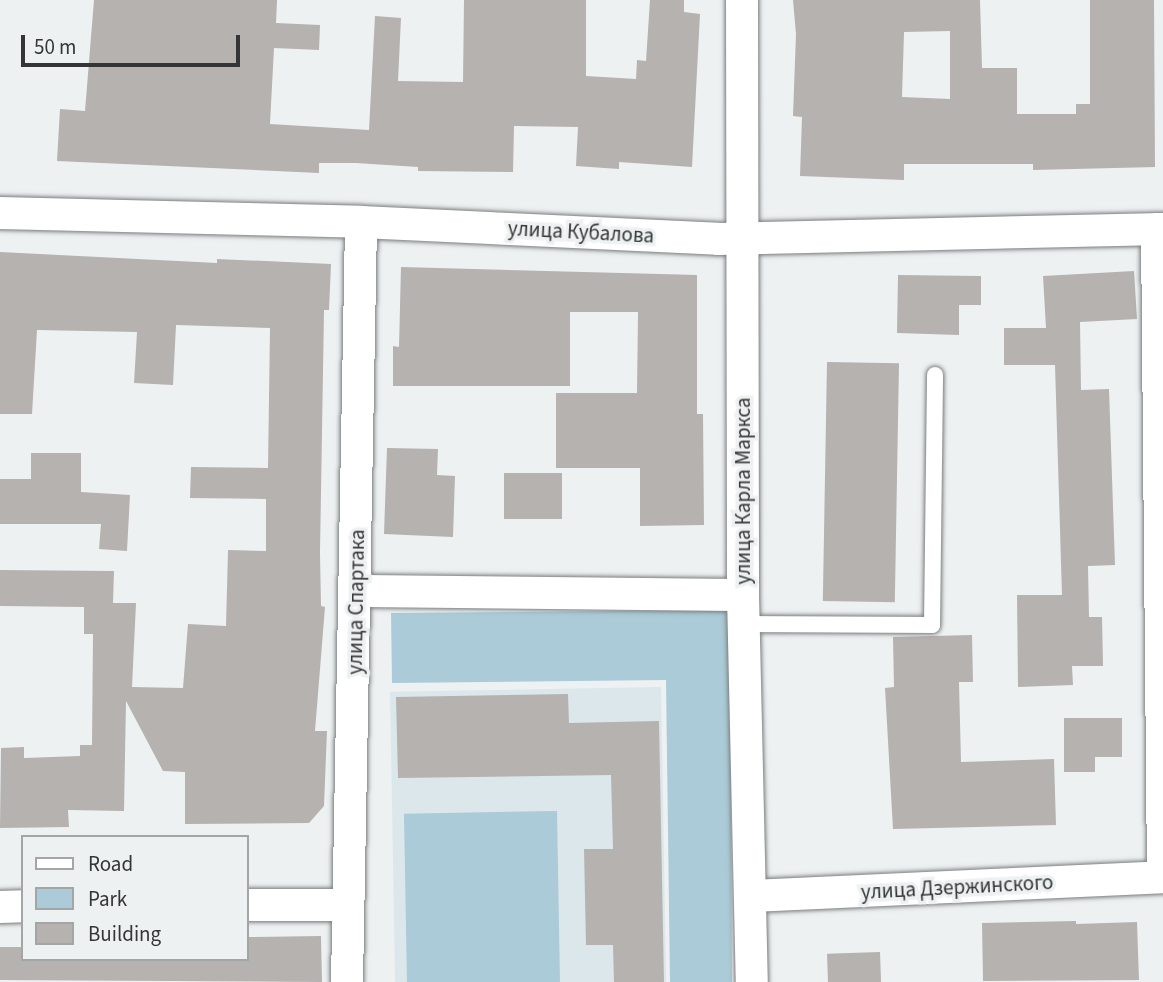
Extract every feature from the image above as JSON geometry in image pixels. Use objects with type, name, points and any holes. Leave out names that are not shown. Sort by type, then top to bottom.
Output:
[{"type":"street","name":"улица Карла Маркса","points":[[742,0],[745,610],[752,982]]},
{"type":"street","name":"улица Кубалова","points":[[0,213],[361,222],[742,238],[1160,229]]},
{"type":"street","name":"улица Спартака","points":[[347,982],[357,591],[361,222]]},
{"type":"street","points":[[1160,229],[1163,874]]},
{"type":"street","points":[[357,591],[745,610]]},
{"type":"street","name":"улица Дзержинского","points":[[751,895],[1163,874]]},
{"type":"street","points":[[248,905],[347,905]]},
{"type":"street","points":[[0,906],[21,906]]},
{"type":"lane","points":[[745,610],[932,625],[935,375]]},
{"type":"shaded area","points":[[661,687],[666,982],[395,982],[390,692]]},
{"type":"green space","points":[[730,610],[732,982],[670,982],[666,680],[392,683],[391,613]]},
{"type":"green space","points":[[557,811],[560,982],[407,982],[404,814]]},
{"type":"building","points":[[94,0],[277,0],[276,23],[320,25],[319,50],[274,48],[270,124],[369,130],[375,16],[401,18],[398,81],[463,82],[464,0],[586,0],[586,76],[636,79],[637,60],[646,61],[650,0],[684,0],[684,12],[700,14],[692,167],[619,162],[619,169],[576,166],[578,127],[514,126],[513,172],[418,171],[418,167],[319,163],[319,173],[57,161],[60,109],[85,111]]},
{"type":"building","points":[[793,0],[980,0],[982,68],[1017,68],[1017,114],[1076,114],[1076,104],[1090,104],[1090,0],[1154,0],[1155,167],[1033,170],[1033,164],[904,164],[904,180],[800,176],[802,117],[793,116],[796,34]],"holes":[[[950,31],[950,99],[902,97],[904,32]]]},
{"type":"building","points":[[0,252],[217,263],[217,259],[331,264],[329,310],[324,310],[320,553],[321,606],[325,607],[315,731],[327,731],[324,806],[309,823],[185,824],[185,772],[163,771],[126,701],[124,811],[68,810],[69,827],[0,828],[1,748],[24,747],[24,758],[80,756],[80,745],[92,745],[93,634],[84,634],[84,607],[0,606],[0,570],[114,571],[113,603],[136,603],[132,687],[183,688],[188,624],[226,626],[228,550],[266,551],[266,499],[190,498],[191,467],[268,468],[270,328],[176,325],[173,385],[134,383],[137,332],[37,330],[32,414],[0,414]]},
{"type":"building","points":[[401,267],[697,275],[697,414],[703,414],[704,525],[640,526],[640,468],[556,468],[556,393],[637,393],[638,312],[570,312],[570,386],[393,386],[393,346],[399,347]]},
{"type":"building","points":[[1134,271],[1137,319],[1080,322],[1081,390],[1109,389],[1115,565],[1088,566],[1089,617],[1102,617],[1103,666],[1072,666],[1073,685],[1018,687],[1017,595],[1062,595],[1055,365],[1004,365],[1004,328],[1046,328],[1043,276]]},
{"type":"building","points":[[898,275],[981,276],[981,305],[959,305],[959,335],[897,333]]},
{"type":"building","points":[[827,362],[899,363],[895,602],[823,601]]},
{"type":"building","points":[[387,448],[438,449],[437,475],[455,476],[453,537],[384,534]]},
{"type":"building","points":[[31,453],[81,453],[81,492],[130,495],[127,551],[99,549],[101,524],[0,524],[0,479],[31,479]]},
{"type":"building","points":[[504,473],[562,473],[562,519],[504,519]]},
{"type":"building","points":[[972,635],[973,682],[959,682],[961,762],[1054,759],[1056,825],[893,829],[885,688],[894,687],[893,637]]},
{"type":"building","points":[[568,694],[569,723],[659,721],[664,982],[614,982],[613,945],[586,945],[584,849],[613,849],[611,775],[398,778],[396,697]]},
{"type":"building","points":[[1064,718],[1122,718],[1122,757],[1095,757],[1095,772],[1064,772]]},
{"type":"building","points":[[1076,921],[1076,924],[1137,922],[1139,980],[983,981],[982,923]]},
{"type":"building","points":[[321,936],[322,982],[0,980],[0,947],[21,947],[21,961],[248,961],[248,937]]},
{"type":"building","points":[[880,952],[881,982],[828,982],[827,954]]}]
